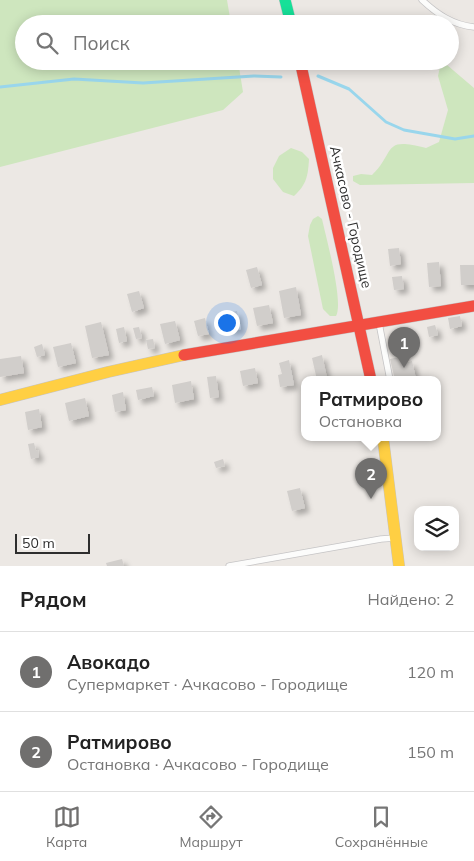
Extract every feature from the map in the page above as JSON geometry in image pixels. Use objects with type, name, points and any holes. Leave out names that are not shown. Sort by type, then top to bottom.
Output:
[{"type":"street","points":[[285,0],[289,15]]},
{"type":"street","name":"Ачкасово - Городище","points":[[302,70],[370,376]]},
{"type":"street","points":[[0,400],[108,372],[190,354],[474,306]]},
{"type":"street","points":[[383,441],[397,538],[399,566]]},
{"type":"lane","points":[[422,0],[438,15]]},
{"type":"lane","points":[[459,23],[474,27]]},
{"type":"lane","points":[[379,323],[389,376]]},
{"type":"lane","points":[[230,566],[381,539],[397,538]]},
{"type":"green space","points":[[0,0],[227,0],[230,15],[15,15],[15,70],[239,70],[243,92],[223,110],[0,167]]},
{"type":"green space","points":[[439,70],[453,70],[474,88],[474,183],[360,185],[353,181],[353,176],[361,174],[372,175],[395,145],[402,144],[426,148],[439,142],[448,110],[438,76]]},
{"type":"green space","points":[[291,148],[302,152],[309,159],[306,179],[294,196],[283,192],[273,179],[273,168],[279,156]]},
{"type":"green space","points":[[318,216],[322,219],[334,269],[338,298],[336,316],[330,316],[323,309],[308,236],[313,219]]},
{"type":"building","points":[[399,248],[401,264],[390,266],[388,249]]},
{"type":"building","points":[[439,262],[441,286],[429,287],[427,263]]},
{"type":"building","points":[[460,265],[474,265],[474,285],[461,285]]},
{"type":"building","points":[[257,267],[262,285],[251,288],[246,270]]},
{"type":"building","points":[[402,276],[404,289],[394,290],[392,277]]},
{"type":"building","points":[[296,287],[301,315],[284,318],[279,291]]},
{"type":"building","points":[[139,291],[144,308],[132,312],[127,294]]},
{"type":"building","points":[[269,305],[273,323],[257,326],[253,308]]},
{"type":"building","points":[[237,311],[241,329],[229,331],[225,313]]},
{"type":"building","points":[[460,316],[462,326],[450,329],[448,318]]},
{"type":"building","points":[[205,318],[209,334],[198,336],[194,321]]},
{"type":"building","points":[[175,321],[180,340],[165,344],[160,324]]},
{"type":"building","points":[[101,322],[109,355],[92,358],[85,326]]},
{"type":"building","points":[[435,325],[438,335],[429,337],[427,327]]},
{"type":"building","points":[[124,327],[127,341],[119,343],[116,329]]},
{"type":"building","points":[[139,327],[142,338],[136,339],[133,328]]},
{"type":"building","points":[[153,339],[155,348],[148,349],[146,340]]},
{"type":"building","points":[[71,343],[76,363],[58,367],[53,347]]},
{"type":"building","points":[[42,344],[45,355],[37,357],[34,347]]},
{"type":"building","points":[[322,355],[327,376],[316,376],[312,358]]},
{"type":"building","points":[[21,356],[24,373],[0,377],[0,359]]},
{"type":"building","points":[[404,356],[405,363],[412,361],[415,376],[394,376],[390,359]]},
{"type":"building","points":[[289,360],[294,385],[280,387],[278,375],[282,374],[279,363]]},
{"type":"building","points":[[255,368],[258,383],[243,386],[240,371]]},
{"type":"building","points":[[216,376],[219,397],[210,398],[207,377]]},
{"type":"building","points":[[191,381],[194,399],[175,403],[172,385]]},
{"type":"building","points":[[152,387],[154,396],[138,400],[136,390]]},
{"type":"building","points":[[123,392],[126,410],[115,412],[112,395]]},
{"type":"building","points":[[85,398],[89,416],[69,421],[65,403]]},
{"type":"building","points":[[39,409],[42,427],[28,430],[25,412]]},
{"type":"building","points":[[34,443],[39,457],[31,459],[28,444]]},
{"type":"building","points":[[223,459],[225,466],[216,468],[214,462]]},
{"type":"building","points":[[300,488],[305,508],[292,511],[287,491]]},
{"type":"building","points":[[122,559],[124,566],[107,566],[106,563]]},
{"type":"waterway","points":[[0,87],[74,79],[143,83],[254,76],[281,77]]},
{"type":"waterway","points":[[318,76],[349,89],[386,122],[404,130],[455,139],[474,136]]},
{"type":"traffic: fast","points":[[285,0],[289,15]]},
{"type":"traffic: slow","points":[[0,400],[108,372],[184,355]]},
{"type":"traffic: slow","points":[[383,441],[399,566]]},
{"type":"traffic: jam","points":[[302,70],[370,376]]},
{"type":"traffic: jam","points":[[184,355],[474,306]]},
{"type":"place","name":"Авокадо","points":[[404,368]]},
{"type":"place","name":"Ратмирово","points":[[371,499]]}]
